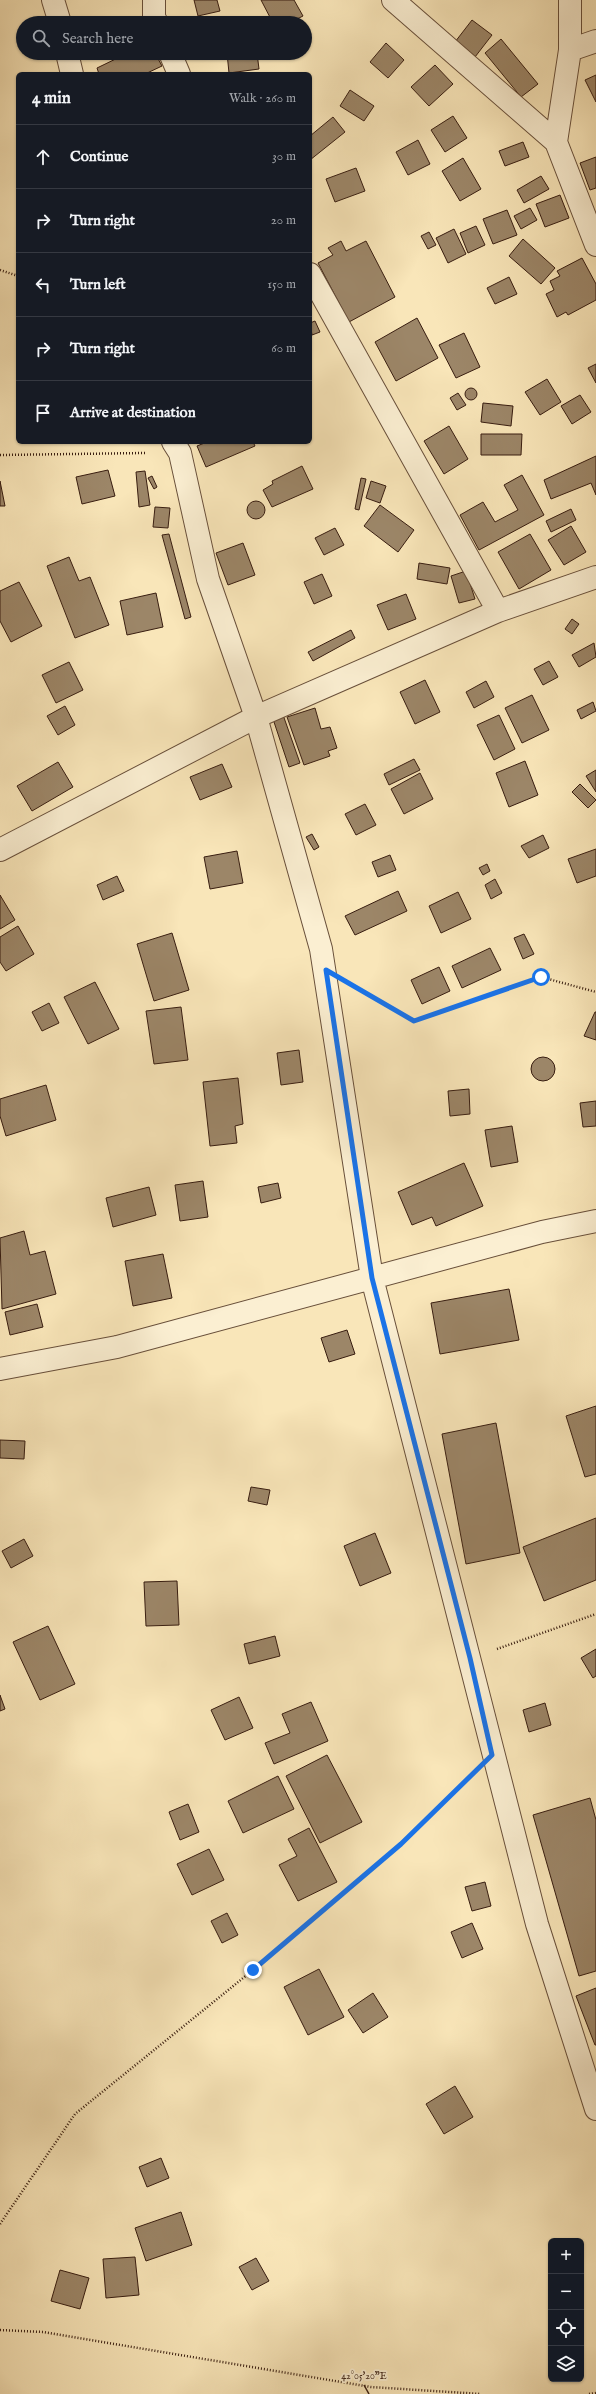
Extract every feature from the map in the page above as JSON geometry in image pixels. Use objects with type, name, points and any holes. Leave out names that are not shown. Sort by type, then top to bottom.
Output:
[{"type":"street","points":[[53,0],[58,16]]},
{"type":"street","points":[[154,0],[154,16]]},
{"type":"street","points":[[393,0],[556,142],[596,245]]},
{"type":"street","points":[[556,142],[570,50],[570,0]]},
{"type":"street","points":[[570,50],[596,41]]},
{"type":"street","points":[[69,60],[72,72]]},
{"type":"street","points":[[173,60],[178,72]]},
{"type":"street","points":[[312,278],[498,611]]},
{"type":"street","points":[[176,447],[208,579],[256,717],[326,970],[372,1278],[470,1658],[492,1755],[537,1924],[596,2110]]},
{"type":"street","points":[[0,850],[256,717],[498,611],[596,577]]},
{"type":"street","points":[[0,1369],[117,1347],[542,1232],[596,1221]]},
{"type":"path","points":[[0,270],[16,275]]},
{"type":"path","points":[[0,455],[176,447]]},
{"type":"path","points":[[326,970],[414,1021],[541,977],[596,992]]},
{"type":"path","points":[[470,1658],[596,1614]]},
{"type":"path","points":[[0,2224],[75,2114],[253,1970],[401,1844],[492,1755]]},
{"type":"path","points":[[0,2330],[43,2332],[371,2387],[481,2394]]},
{"type":"path","points":[[589,2394],[596,2393]]},
{"type":"building","points":[[194,0],[217,0],[220,11],[198,16]]},
{"type":"building","points":[[261,0],[294,0],[303,16],[269,16]]},
{"type":"building","points":[[472,20],[492,35],[475,57],[455,42]]},
{"type":"building","points":[[501,39],[538,84],[521,97],[485,53]]},
{"type":"building","points":[[386,43],[404,60],[388,78],[370,62]]},
{"type":"building","points":[[114,60],[159,60],[162,66],[149,72],[98,72],[97,68]]},
{"type":"building","points":[[228,60],[258,60],[259,69],[229,72]]},
{"type":"building","points":[[435,65],[453,84],[429,106],[411,87]]},
{"type":"building","points":[[596,75],[596,102],[585,80]]},
{"type":"building","points":[[350,90],[374,106],[364,121],[340,106]]},
{"type":"building","points":[[453,116],[467,138],[445,152],[431,130]]},
{"type":"building","points":[[333,117],[345,132],[312,158],[312,134]]},
{"type":"building","points":[[418,140],[430,164],[408,175],[396,152]]},
{"type":"building","points":[[523,142],[529,157],[505,166],[499,151]]},
{"type":"building","points":[[596,157],[596,188],[590,190],[580,163]]},
{"type":"building","points":[[463,158],[481,189],[460,201],[442,171]]},
{"type":"building","points":[[356,168],[365,191],[335,202],[326,179]]},
{"type":"building","points":[[541,176],[549,189],[524,203],[517,190]]},
{"type":"building","points":[[560,195],[569,218],[545,227],[536,204]]},
{"type":"building","points":[[530,208],[537,220],[521,229],[514,216]]},
{"type":"building","points":[[507,210],[517,235],[493,244],[483,219]]},
{"type":"building","points":[[476,226],[485,245],[468,253],[460,233]]},
{"type":"building","points":[[454,229],[466,254],[448,263],[436,238]]},
{"type":"building","points":[[429,232],[436,245],[428,249],[421,236]]},
{"type":"building","points":[[523,239],[555,268],[541,284],[509,256]]},
{"type":"building","points":[[341,241],[346,251],[366,241],[395,297],[349,322],[318,263],[333,255],[328,248]]},
{"type":"building","points":[[582,258],[596,284],[596,300],[568,315],[566,312],[557,317],[546,294],[554,290],[550,281],[560,276],[557,271]]},
{"type":"building","points":[[509,277],[517,294],[495,304],[487,288]]},
{"type":"building","points":[[417,318],[438,358],[396,381],[375,342]]},
{"type":"building","points":[[315,321],[320,332],[312,335],[312,322]]},
{"type":"building","points":[[464,333],[480,367],[456,378],[439,345]]},
{"type":"building","points":[[596,364],[596,383],[588,368]]},
{"type":"building","points":[[547,379],[561,402],[540,415],[525,392]]},
{"type":"building","points":[[469,388],[473,388],[477,394],[473,400],[469,400],[465,396],[465,392]]},
{"type":"building","points":[[458,393],[466,405],[457,410],[450,398]]},
{"type":"building","points":[[580,395],[591,412],[572,424],[561,406]]},
{"type":"building","points":[[483,403],[513,406],[511,426],[481,422]]},
{"type":"building","points":[[449,426],[468,459],[444,474],[424,441]]},
{"type":"building","points":[[481,434],[522,434],[521,455],[481,455]]},
{"type":"building","points":[[202,444],[254,444],[255,446],[206,467],[197,446]]},
{"type":"building","points":[[596,456],[596,495],[591,483],[551,499],[544,480]]},
{"type":"building","points":[[302,466],[313,489],[272,507],[263,490],[273,484],[272,481]]},
{"type":"building","points":[[108,470],[115,496],[82,504],[76,477]]},
{"type":"building","points":[[145,471],[150,505],[139,507],[136,472]]},
{"type":"building","points":[[522,475],[544,515],[479,550],[460,515],[483,502],[495,522],[518,510],[504,485]]},
{"type":"building","points":[[152,476],[157,487],[154,489],[148,478]]},
{"type":"building","points":[[361,478],[366,479],[359,510],[355,509]]},
{"type":"building","points":[[0,481],[5,506],[0,506]]},
{"type":"building","points":[[371,481],[386,486],[380,503],[366,498]]},
{"type":"building","points":[[256,501],[262,504],[265,510],[262,516],[256,519],[250,516],[247,510],[250,504]]},
{"type":"building","points":[[380,505],[414,530],[398,552],[364,526]]},
{"type":"building","points":[[155,507],[170,508],[168,528],[153,527]]},
{"type":"building","points":[[571,509],[576,520],[551,532],[546,521]]},
{"type":"building","points":[[571,526],[586,552],[564,565],[548,540]]},
{"type":"building","points":[[335,528],[344,545],[324,555],[315,538]]},
{"type":"building","points":[[169,534],[191,617],[185,619],[162,535]]},
{"type":"building","points":[[530,534],[551,570],[519,589],[498,552]]},
{"type":"building","points":[[243,543],[255,575],[228,585],[216,553]]},
{"type":"building","points":[[69,557],[79,581],[90,577],[109,625],[75,638],[47,566]]},
{"type":"building","points":[[419,563],[450,568],[447,584],[417,579]]},
{"type":"building","points":[[466,571],[475,599],[459,603],[451,576]]},
{"type":"building","points":[[322,574],[332,596],[314,604],[304,582]]},
{"type":"building","points":[[19,582],[42,626],[11,642],[0,621],[0,591]]},
{"type":"building","points":[[156,593],[163,627],[127,635],[120,601]]},
{"type":"building","points":[[406,594],[416,619],[388,630],[377,605]]},
{"type":"building","points":[[572,619],[579,624],[572,634],[565,629]]},
{"type":"building","points":[[351,630],[355,638],[313,661],[308,652]]},
{"type":"building","points":[[594,643],[596,657],[579,667],[572,655]]},
{"type":"building","points":[[549,661],[558,677],[543,685],[534,669]]},
{"type":"building","points":[[69,662],[83,690],[56,703],[42,675]]},
{"type":"building","points":[[425,680],[440,712],[415,724],[400,692]]},
{"type":"building","points":[[486,681],[494,697],[474,708],[466,692]]},
{"type":"building","points":[[532,695],[549,730],[522,743],[505,708]]},
{"type":"building","points":[[593,702],[596,711],[581,719],[577,710]]},
{"type":"building","points":[[65,706],[75,725],[58,735],[47,716]]},
{"type":"building","points":[[315,708],[321,729],[330,727],[337,748],[328,751],[330,756],[304,765],[287,717]]},
{"type":"building","points":[[282,712],[300,763],[289,767],[272,716]]},
{"type":"building","points":[[499,715],[515,749],[494,760],[477,725]]},
{"type":"building","points":[[414,759],[420,770],[389,785],[384,774]]},
{"type":"building","points":[[525,761],[538,795],[509,807],[496,773]]},
{"type":"building","points":[[58,762],[73,787],[32,811],[17,786]]},
{"type":"building","points":[[222,764],[232,787],[200,800],[190,777]]},
{"type":"building","points":[[596,770],[596,792],[586,776]]},
{"type":"building","points":[[420,773],[433,799],[404,814],[391,789]]},
{"type":"building","points":[[580,784],[596,800],[588,808],[572,792]]},
{"type":"building","points":[[365,804],[376,825],[356,835],[345,814]]},
{"type":"building","points":[[312,834],[319,847],[314,850],[306,837]]},
{"type":"building","points":[[543,835],[549,848],[529,858],[521,846]]},
{"type":"building","points":[[596,849],[596,876],[577,883],[568,859]]},
{"type":"building","points":[[237,851],[243,883],[210,889],[204,857]]},
{"type":"building","points":[[390,855],[396,870],[378,877],[372,862]]},
{"type":"building","points":[[487,864],[490,871],[483,875],[479,868]]},
{"type":"building","points":[[117,876],[124,891],[103,900],[97,885]]},
{"type":"building","points":[[495,879],[502,893],[491,899],[485,885]]},
{"type":"building","points":[[398,891],[407,911],[355,935],[345,916]]},
{"type":"building","points":[[458,892],[471,919],[441,933],[429,906]]},
{"type":"building","points":[[0,895],[15,920],[0,929]]},
{"type":"building","points":[[18,926],[34,954],[6,971],[0,962],[0,937]]},
{"type":"building","points":[[172,933],[189,990],[154,1001],[137,944]]},
{"type":"building","points":[[524,934],[534,954],[523,959],[514,938]]},
{"type":"building","points":[[490,948],[501,970],[462,988],[452,966]]},
{"type":"building","points":[[439,967],[450,991],[422,1004],[411,980]]},
{"type":"building","points":[[95,982],[119,1029],[88,1044],[64,997]]},
{"type":"building","points":[[49,1003],[59,1023],[42,1031],[32,1012]]},
{"type":"building","points":[[181,1007],[188,1060],[154,1064],[146,1011]]},
{"type":"building","points":[[596,1012],[596,1040],[584,1036]]},
{"type":"building","points":[[299,1050],[303,1082],[281,1085],[277,1053]]},
{"type":"building","points":[[543,1057],[548,1058],[554,1064],[554,1074],[548,1080],[543,1081],[538,1080],[532,1074],[531,1069],[532,1064],[538,1058]]},
{"type":"building","points":[[238,1078],[243,1124],[235,1126],[237,1143],[210,1146],[203,1082]]},
{"type":"building","points":[[46,1085],[56,1120],[6,1136],[0,1116],[0,1099]]},
{"type":"building","points":[[469,1089],[470,1114],[450,1116],[448,1091]]},
{"type":"building","points":[[596,1101],[596,1126],[583,1127],[580,1103]]},
{"type":"building","points":[[512,1126],[518,1162],[491,1167],[485,1130]]},
{"type":"building","points":[[464,1163],[483,1206],[436,1226],[432,1217],[412,1225],[398,1192]]},
{"type":"building","points":[[203,1181],[208,1217],[180,1221],[175,1185]]},
{"type":"building","points":[[278,1183],[281,1198],[261,1203],[258,1187]]},
{"type":"building","points":[[149,1187],[156,1215],[113,1227],[106,1198]]},
{"type":"building","points":[[24,1231],[30,1255],[45,1251],[56,1294],[2,1309],[0,1238]]},
{"type":"building","points":[[163,1254],[172,1298],[133,1306],[125,1261]]},
{"type":"building","points":[[509,1289],[519,1340],[440,1354],[431,1303]]},
{"type":"building","points":[[37,1304],[43,1327],[10,1335],[5,1312]]},
{"type":"building","points":[[347,1330],[355,1354],[329,1362],[321,1338]]},
{"type":"building","points":[[596,1406],[596,1474],[585,1477],[566,1416]]},
{"type":"building","points":[[496,1423],[520,1553],[466,1564],[442,1434]]},
{"type":"building","points":[[0,1440],[25,1441],[24,1459],[0,1458]]},
{"type":"building","points":[[251,1487],[270,1490],[267,1505],[248,1501]]},
{"type":"building","points":[[596,1518],[596,1580],[544,1601],[523,1547]]},
{"type":"building","points":[[375,1533],[391,1573],[360,1586],[344,1546]]},
{"type":"building","points":[[24,1539],[33,1556],[11,1568],[2,1551]]},
{"type":"building","points":[[177,1581],[179,1625],[146,1626],[144,1582]]},
{"type":"building","points":[[48,1626],[75,1684],[40,1700],[13,1642]]},
{"type":"building","points":[[275,1636],[280,1656],[249,1664],[244,1644]]},
{"type":"building","points":[[596,1649],[596,1676],[593,1678],[581,1658]]},
{"type":"building","points":[[0,1695],[5,1709],[0,1711]]},
{"type":"building","points":[[239,1697],[253,1728],[225,1740],[211,1710]]},
{"type":"building","points":[[311,1702],[328,1741],[274,1764],[265,1743],[290,1733],[282,1714]]},
{"type":"building","points":[[545,1703],[551,1725],[529,1732],[523,1710]]},
{"type":"building","points":[[327,1755],[362,1822],[320,1843],[286,1776]]},
{"type":"building","points":[[278,1776],[294,1809],[243,1833],[228,1801]]},
{"type":"building","points":[[590,1798],[596,1820],[596,1971],[579,1976],[533,1815]]},
{"type":"building","points":[[188,1804],[199,1832],[180,1840],[169,1812]]},
{"type":"building","points":[[309,1828],[337,1882],[298,1901],[279,1865],[297,1856],[288,1839]]},
{"type":"building","points":[[209,1849],[224,1880],[192,1895],[177,1864]]},
{"type":"building","points":[[485,1882],[491,1906],[472,1911],[465,1887]]},
{"type":"building","points":[[227,1913],[238,1935],[222,1943],[211,1921]]},
{"type":"building","points":[[472,1923],[483,1949],[462,1958],[451,1932]]},
{"type":"building","points":[[319,1969],[344,2017],[308,2035],[284,1987]]},
{"type":"building","points":[[596,1988],[596,2045],[595,2045],[576,1996]]},
{"type":"building","points":[[373,1993],[388,2017],[363,2033],[348,2010]]},
{"type":"building","points":[[455,2086],[473,2117],[444,2134],[426,2104]]},
{"type":"building","points":[[161,2158],[169,2178],[147,2187],[139,2167]]},
{"type":"building","points":[[181,2212],[192,2245],[146,2261],[135,2228]]},
{"type":"building","points":[[135,2257],[139,2295],[106,2298],[103,2259]]},
{"type":"building","points":[[256,2258],[269,2281],[252,2290],[239,2267]]},
{"type":"building","points":[[60,2270],[89,2278],[80,2309],[51,2301]]},
{"type":"route","points":[[253,1970],[401,1844],[492,1755],[470,1658],[372,1278],[326,970],[414,1021],[541,977]]}]
